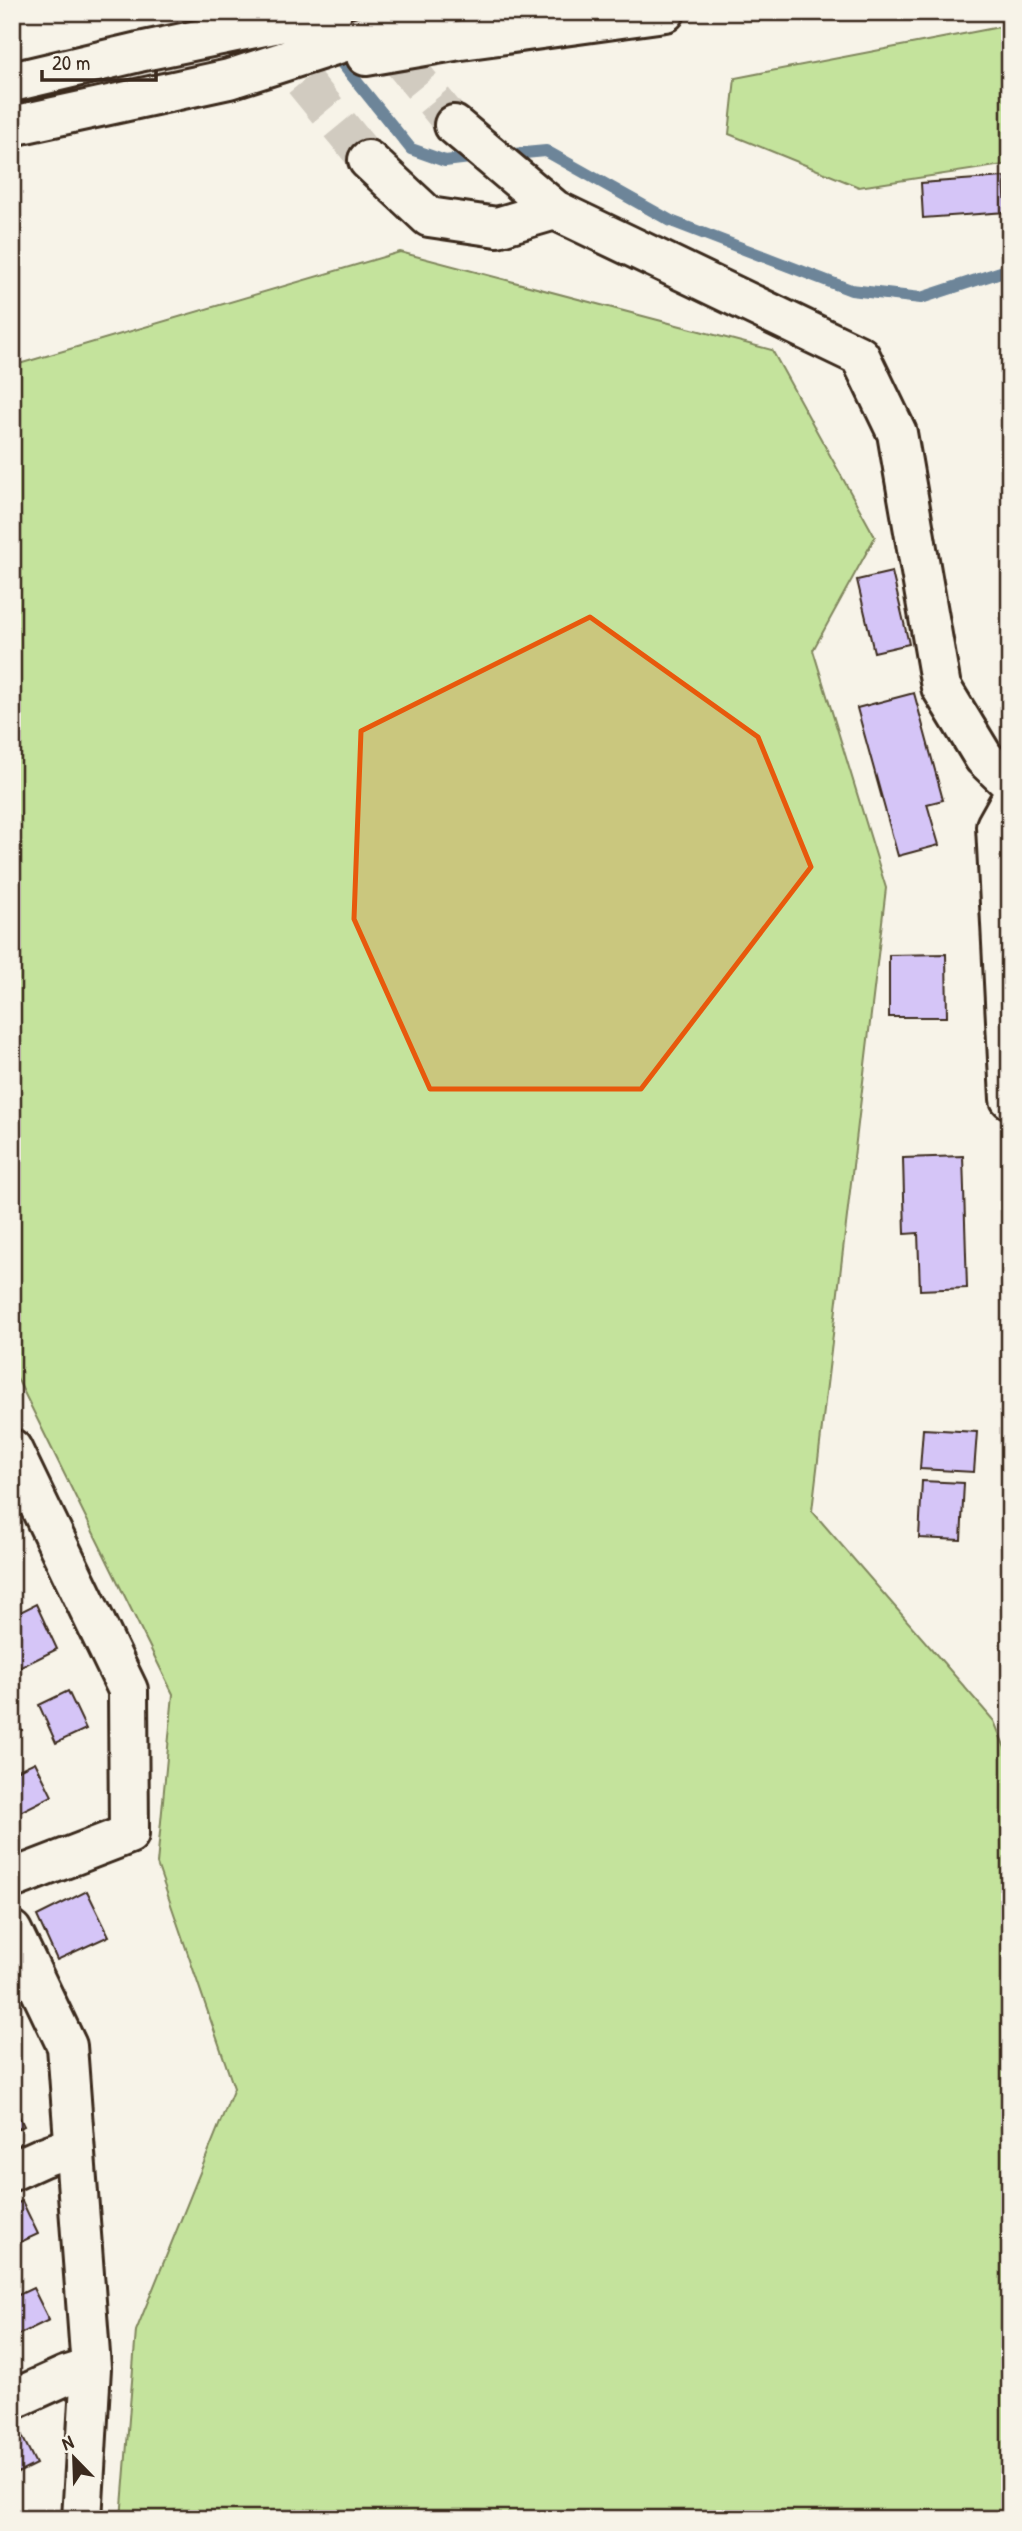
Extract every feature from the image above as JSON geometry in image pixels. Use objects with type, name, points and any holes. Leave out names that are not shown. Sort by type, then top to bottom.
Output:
[{"type":"street","points":[[139,52],[279,12]]},
{"type":"street","points":[[12,82],[139,52],[332,12]]},
{"type":"street","points":[[229,79],[438,12]]},
{"type":"street","points":[[12,126],[229,79],[454,41],[665,12]]},
{"type":"street","points":[[454,125],[555,210],[860,356],[897,433],[941,687],[984,758],[1010,783]]},
{"type":"street","points":[[368,160],[429,217],[497,226],[555,210]]},
{"type":"street","points":[[1010,801],[996,826],[1010,1099]]},
{"type":"street","points":[[12,1449],[128,1690],[129,1834],[12,1879]]},
{"type":"street","points":[[14,1937],[67,2046],[91,2368],[82,2519]]},
{"type":"street","points":[[12,2171],[74,2146]]},
{"type":"street","points":[[12,2400],[65,2376],[91,2368]]},
{"type":"highlighted area","points":[[590,617],[758,737],[811,867],[641,1089],[430,1089],[354,919],[361,731]]},
{"type":"green space","points":[[1010,25],[1010,164],[859,187],[729,134],[735,78]]},
{"type":"green space","points":[[400,252],[772,350],[875,537],[813,650],[886,888],[812,1511],[994,1721],[1010,1760],[1010,2519],[121,2519],[136,2331],[234,2088],[157,1864],[173,1694],[12,1368],[12,366]]},
{"type":"building","points":[[1004,177],[1006,212],[923,218],[921,183]]},
{"type":"building","points":[[892,572],[909,644],[874,652],[857,580]]},
{"type":"building","points":[[914,693],[943,800],[927,804],[939,845],[898,856],[857,708]]},
{"type":"building","points":[[946,954],[947,1017],[889,1017],[889,955]]},
{"type":"building","points":[[963,1156],[967,1288],[920,1290],[918,1233],[905,1234],[903,1158]]},
{"type":"building","points":[[923,1429],[977,1432],[974,1472],[920,1469]]},
{"type":"building","points":[[922,1481],[964,1483],[961,1540],[919,1538]]},
{"type":"building","points":[[36,1604],[57,1649],[19,1668],[12,1653],[12,1616]]},
{"type":"building","points":[[68,1691],[86,1729],[56,1743],[39,1705]]},
{"type":"building","points":[[12,1709],[22,1730],[12,1735]]},
{"type":"building","points":[[35,1762],[52,1796],[12,1816],[12,1773]]},
{"type":"building","points":[[87,1891],[109,1936],[57,1960],[37,1916]]},
{"type":"building","points":[[12,2102],[24,2126],[12,2132]]},
{"type":"building","points":[[22,2201],[38,2234],[12,2246],[12,2206]]},
{"type":"building","points":[[33,2288],[49,2320],[12,2338],[12,2298]]},
{"type":"building","points":[[17,2426],[36,2464],[12,2476],[12,2428]]},
{"type":"waterway","points":[[332,51],[411,149],[445,161],[478,157]]},
{"type":"waterway","points":[[503,155],[546,151],[671,221],[851,290],[921,298],[1010,269]]},
{"type":"tunnel","points":[[362,12],[454,125]]},
{"type":"tunnel","points":[[267,37],[368,160]]}]
